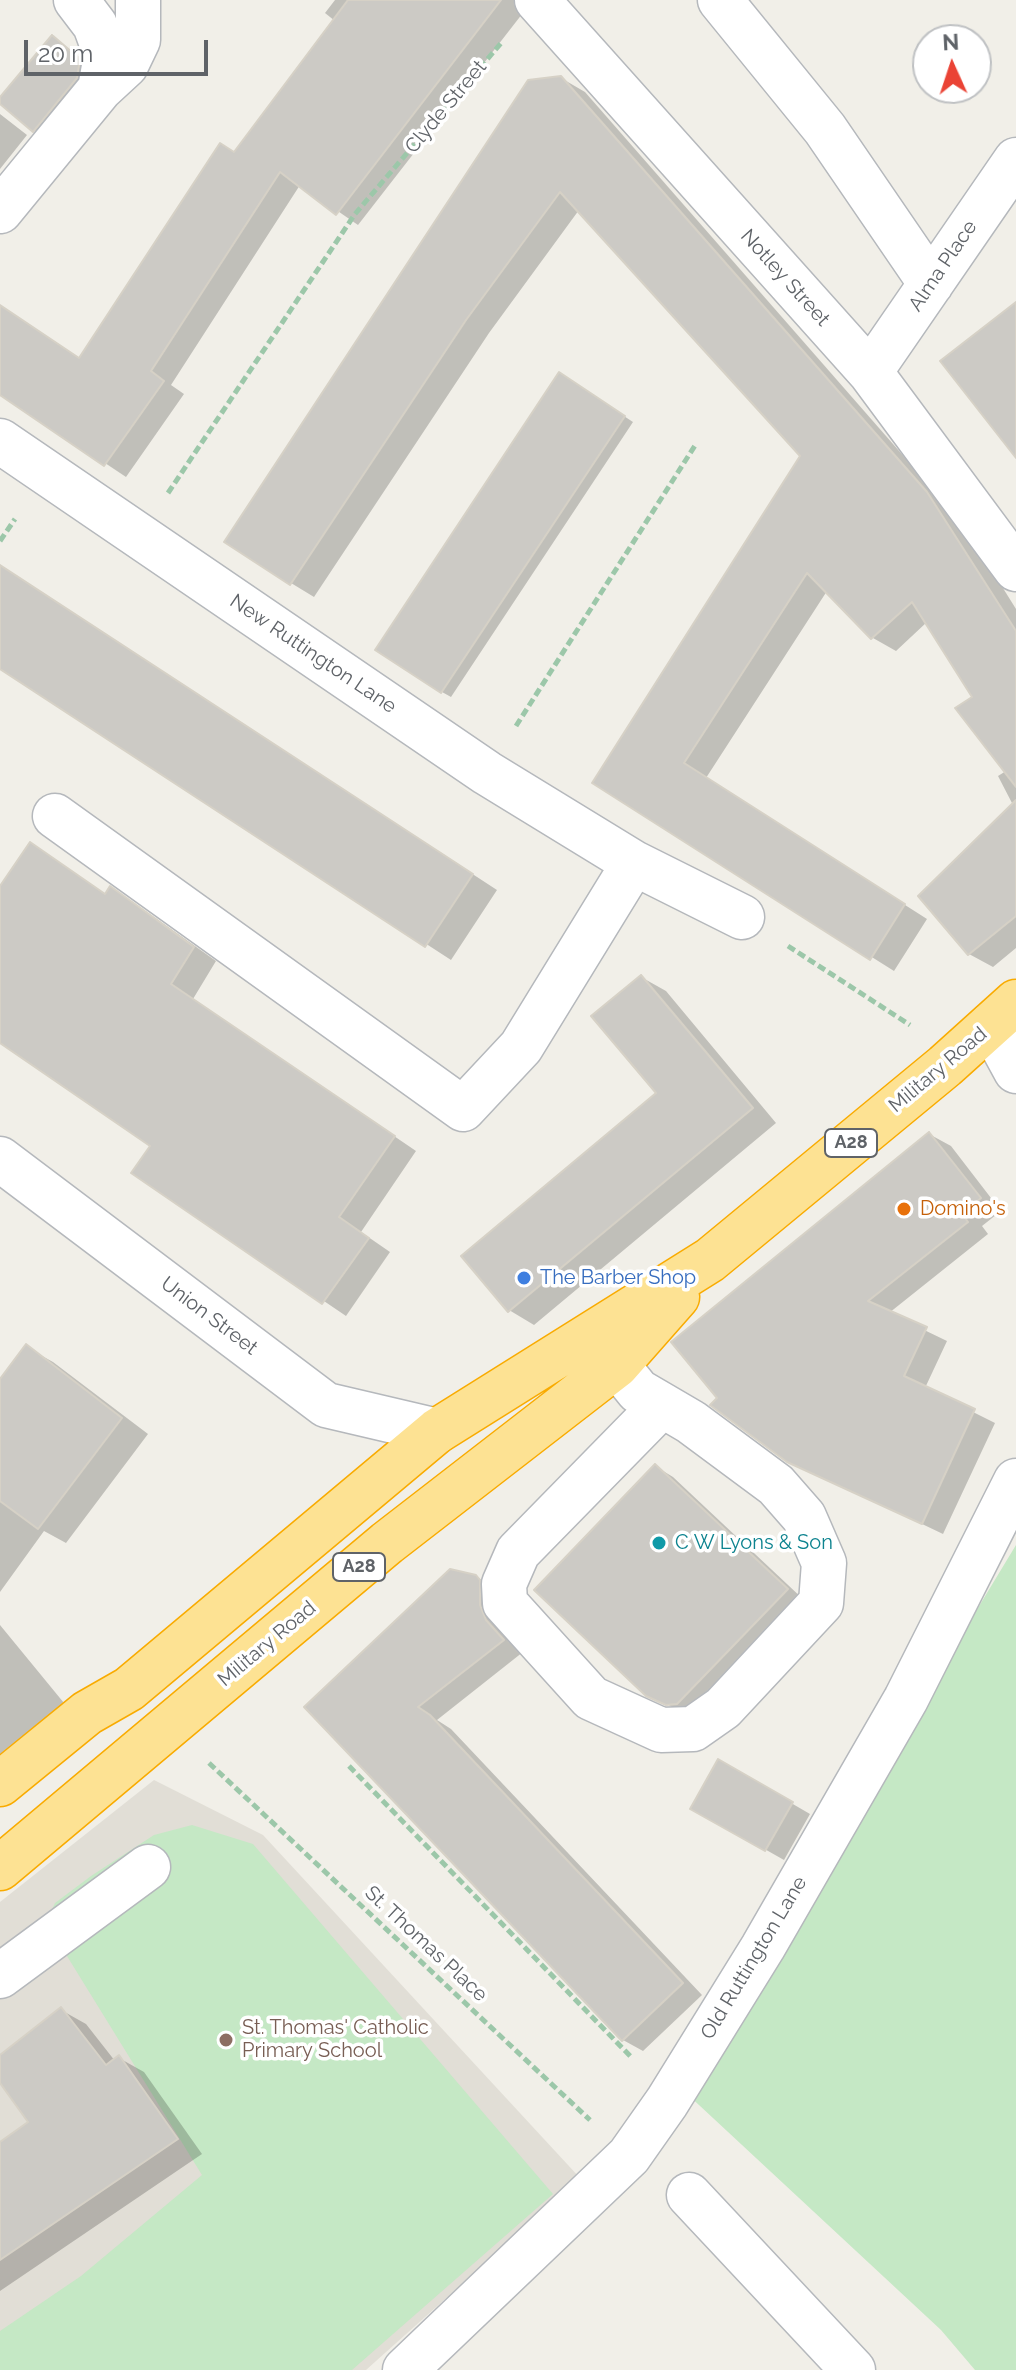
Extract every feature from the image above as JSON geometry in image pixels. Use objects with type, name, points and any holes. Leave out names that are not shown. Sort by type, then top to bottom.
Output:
[{"type":"highway","name":"Military Road","points":[[0,1784],[87,1713],[129,1689],[437,1431],[710,1260],[1004,1013]]},
{"type":"highway","name":"Military Road","points":[[0,1868],[387,1543],[617,1365],[710,1260]]},
{"type":"street","points":[[76,0],[95,25],[106,55],[100,89]]},
{"type":"street","points":[[0,211],[100,89],[126,65],[138,40],[138,0]]},
{"type":"street","points":[[720,0],[825,129],[931,284]]},
{"type":"street","name":"Notley Street","points":[[537,1],[870,372],[1016,569]]},
{"type":"street","name":"Alma Place","points":[[870,372],[1016,160]]},
{"type":"street","name":"New Ruttington Lane","points":[[0,441],[487,773],[634,863],[742,917]]},
{"type":"street","points":[[55,816],[463,1109],[521,1047],[634,863]]},
{"type":"street","points":[[1004,1013],[1016,1071]]},
{"type":"street","name":"Union Street","points":[[0,1159],[326,1405],[437,1431]]},
{"type":"street","points":[[617,1365],[638,1391],[662,1405],[776,1485],[804,1517],[824,1563],[821,1603],[723,1708],[693,1729],[661,1730],[591,1698],[505,1603],[504,1584],[518,1552],[662,1405]]},
{"type":"street","name":"Old Ruttington Lane","points":[[405,2370],[629,2156],[670,2097],[763,1947],[906,1699],[953,1643],[1016,1481]]},
{"type":"street","points":[[0,1976],[148,1867]]},
{"type":"street","points":[[689,2195],[853,2370]]},
{"type":"path","name":"Clyde Street","points":[[140,536],[355,214],[537,1]]},
{"type":"path","points":[[487,773],[696,444]]},
{"type":"path","points":[[742,917],[904,1018]]},
{"type":"path","name":"St. Thomas Place","points":[[201,1755],[629,2156]]},
{"type":"path","points":[[349,1766],[670,2097]]},
{"type":"shaded area","name":"St. Thomas' Catholic Primary School","points":[[154,1780],[263,1835],[580,2178],[366,2370],[0,2370],[0,1902]]},
{"type":"green space","points":[[1016,1545],[1016,2370],[975,2370],[941,2330],[685,2092]]},
{"type":"green space","name":"St. Thomas' Catholic Primary School","points":[[192,1825],[253,1844],[553,2194],[352,2370],[0,2370],[0,2331],[81,2276],[202,2175],[46,1922],[55,1903],[91,1876],[154,1835]]},
{"type":"building","points":[[348,0],[501,0],[336,215],[280,172],[151,371],[164,381],[104,466],[0,395],[0,305],[79,358],[220,143],[234,152]]},
{"type":"building","points":[[52,35],[80,59],[77,78],[33,132],[0,104],[0,97]]},
{"type":"building","points":[[561,76],[927,492],[1016,631],[1016,787],[955,708],[972,697],[912,602],[871,639],[807,573],[684,763],[905,904],[870,960],[592,783],[800,456],[560,192],[466,320],[290,585],[224,542],[528,80]]},
{"type":"building","points":[[1016,302],[1016,458],[940,361]]},
{"type":"building","points":[[559,372],[625,416],[441,693],[375,650]]},
{"type":"building","points":[[0,565],[473,874],[425,947],[0,669]]},
{"type":"building","points":[[1016,800],[1016,916],[968,955],[918,896]]},
{"type":"building","points":[[30,842],[105,894],[110,886],[194,947],[171,984],[395,1136],[339,1217],[369,1238],[322,1304],[131,1173],[150,1146],[0,1043],[0,886]]},
{"type":"building","points":[[641,975],[753,1108],[508,1312],[461,1256],[656,1093],[591,1016]]},
{"type":"building","points":[[929,1132],[981,1198],[962,1214],[968,1222],[868,1301],[927,1327],[904,1376],[975,1409],[922,1524],[787,1462],[710,1405],[717,1398],[671,1342]]},
{"type":"building","points":[[26,1344],[122,1418],[38,1529],[0,1501],[0,1379]]},
{"type":"building","name":"C W Lyons & Son","points":[[655,1464],[788,1589],[677,1704],[666,1705],[646,1696],[534,1590]]},
{"type":"building","points":[[450,1569],[476,1575],[480,1580],[480,1605],[486,1620],[504,1640],[418,1707],[430,1715],[683,1983],[622,2041],[304,1707]]},
{"type":"building","points":[[718,1759],[793,1802],[765,1851],[690,1809]]},
{"type":"building","points":[[61,2007],[106,2065],[119,2055],[178,2139],[0,2260],[0,2142],[28,2122],[0,2083],[0,2055]]},
{"type":"place","name":"Domino's","points":[[904,1209]]},
{"type":"place","name":"The Barber Shop","points":[[524,1278]]},
{"type":"place","name":"C W Lyons & Son","points":[[659,1543]]},
{"type":"place","name":"St. Thomas' Catholic Primary School","points":[[226,2040]]}]
